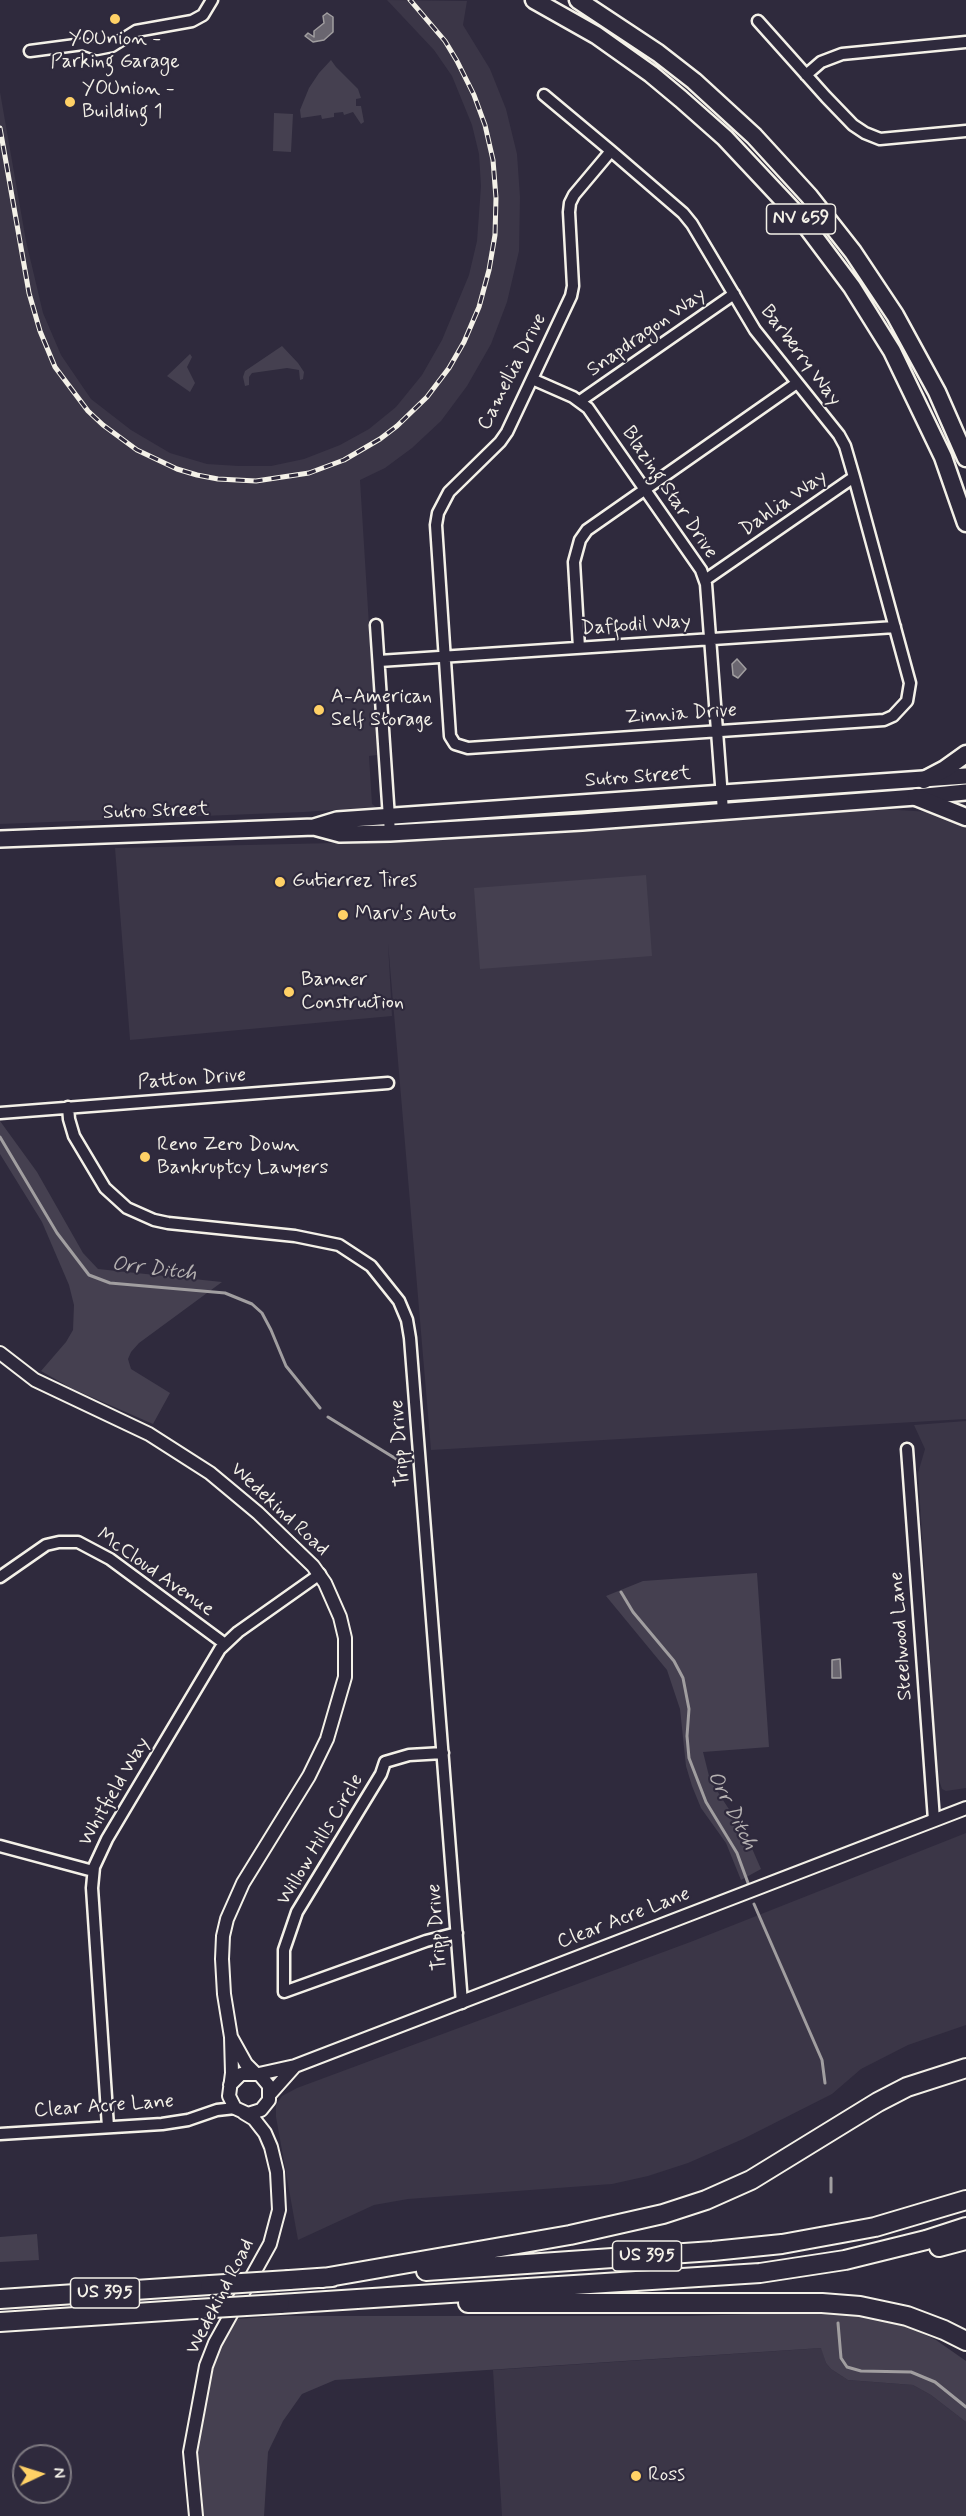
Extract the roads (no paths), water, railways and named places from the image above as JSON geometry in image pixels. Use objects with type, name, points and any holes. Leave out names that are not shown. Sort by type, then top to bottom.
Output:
[{"type":"highway","points":[[323,2278],[570,2235],[663,2214],[706,2200],[751,2180],[888,2097],[916,2083],[966,2068]]},
{"type":"highway","name":"US 395","points":[[0,2299],[753,2248],[875,2227],[966,2200]]},
{"type":"highway","name":"US 395","points":[[0,2322],[729,2276],[787,2270],[845,2259],[926,2240],[966,2227]]},
{"type":"highway","points":[[845,2259],[929,2249],[966,2240]]},
{"type":"highway","points":[[362,2299],[474,2304],[822,2303],[860,2306],[907,2316],[966,2341]]},
{"type":"main road","name":"NV 659","points":[[534,0],[596,35],[674,93],[725,138],[801,219],[852,286],[896,359],[943,457],[966,523]]},
{"type":"main road","name":"NV 659","points":[[578,0],[658,53],[694,81],[754,136],[809,196],[854,252],[895,315],[937,392],[966,458]]},
{"type":"main road","points":[[924,780],[966,754]]},
{"type":"main road","name":"Sutro Street","points":[[314,828],[337,820],[966,776]]},
{"type":"main road","points":[[867,801],[871,794],[870,782]]},
{"type":"main road","name":"Sutro Street","points":[[0,839],[314,828],[340,834],[390,833],[867,801],[966,792]]},
{"type":"main road","points":[[916,797],[966,817]]},
{"type":"street","points":[[30,51],[83,44],[97,49],[112,46],[136,31],[192,21],[203,15],[212,0]]},
{"type":"street","points":[[758,21],[854,125],[880,139],[966,131]]},
{"type":"street","points":[[806,75],[821,62],[842,54],[966,42]]},
{"type":"street","name":"Barberry Way","points":[[544,95],[688,219],[755,330],[839,435],[854,477],[910,683],[910,692],[905,705]]},
{"type":"street","name":"Camellia Drive","points":[[455,744],[450,736],[444,656],[436,525],[438,513],[449,492],[500,442],[532,379],[571,296],[573,286],[570,203],[610,152]]},
{"type":"street","name":"Snapdragon Way","points":[[580,401],[734,294]]},
{"type":"street","name":"Blazing Star Drive","points":[[532,379],[580,401],[588,408],[697,562],[705,580],[723,811]]},
{"type":"street","points":[[579,648],[574,562],[580,540],[596,522],[797,383]]},
{"type":"street","name":"Dahlia Way","points":[[705,580],[854,477]]},
{"type":"street","points":[[376,625],[390,833]]},
{"type":"street","name":"Daffodil Way","points":[[379,661],[895,627]]},
{"type":"street","name":"Zinnia Drive","points":[[455,744],[468,748],[884,720],[893,716],[905,705]]},
{"type":"street","name":"Patton Drive","points":[[0,1113],[388,1083]]},
{"type":"street","name":"Tripp Drive","points":[[68,1107],[74,1136],[105,1188],[127,1208],[154,1220],[168,1223],[295,1236],[339,1245],[371,1266],[399,1301],[411,1338],[462,2002]]},
{"type":"street","name":"Wedekind Road","points":[[0,1353],[43,1385],[149,1434],[189,1458],[250,1506],[302,1553],[320,1574],[340,1617],[345,1638],[345,1677],[334,1719],[317,1762],[243,1883],[227,1919],[222,1959],[224,1994],[231,2037],[230,2087]]},
{"type":"street","name":"Steelwood Lane","points":[[907,1449],[934,1820]]},
{"type":"street","name":"McCloud Avenue","points":[[0,1577],[46,1545],[58,1542],[78,1542],[110,1559],[225,1644]]},
{"type":"street","name":"Whitfield Way","points":[[108,2127],[92,1888],[93,1871],[107,1839],[196,1687],[225,1644],[238,1632],[320,1574]]},
{"type":"street","name":"Willow Hills Circle","points":[[443,1753],[409,1755],[386,1762],[381,1774],[297,1912],[284,1950],[284,1992],[426,1941],[457,1933]]},
{"type":"street","name":"Clear Acre Lane","points":[[257,2073],[296,2066],[966,1808]]},
{"type":"street","points":[[0,1846],[93,1871]]},
{"type":"street","name":"Wedekind Road","points":[[231,2037],[246,2064],[257,2073]]},
{"type":"street","name":"Clear Acre Lane","points":[[270,2096],[296,2066]]},
{"type":"street","points":[[209,2112],[222,2100],[242,2074],[257,2073],[266,2080],[270,2096],[261,2110],[255,2113],[238,2110]]},
{"type":"street","points":[[230,2087],[231,2103],[254,2119],[265,2133]]},
{"type":"street","name":"Wedekind Road","points":[[196,2516],[190,2452],[206,2366],[215,2343],[270,2244],[277,2221],[280,2193],[277,2172],[265,2133],[270,2096]]},
{"type":"street","name":"Clear Acre Lane","points":[[0,2134],[175,2123],[209,2112],[238,2110]]},
{"type":"waterway","name":"Orr Ditch","points":[[0,1137],[57,1233],[89,1275],[110,1283],[225,1293],[252,1304],[262,1313],[286,1366],[320,1408]]},
{"type":"waterway","name":"Orr Ditch","points":[[328,1417],[406,1465]]},
{"type":"waterway","name":"Orr Ditch","points":[[621,1592],[633,1612],[674,1661],[683,1678],[689,1709],[687,1736],[689,1758],[706,1802],[737,1853],[748,1883]]},
{"type":"waterway","name":"Orr Ditch","points":[[754,1904],[822,2060],[825,2083]]},
{"type":"waterway","name":"Orr Ditch","points":[[831,2178],[831,2192]]},
{"type":"waterway","name":"Orr Ditch","points":[[838,2323],[841,2358],[847,2367],[861,2371],[911,2372],[935,2382],[966,2407]]},
{"type":"railway","points":[[0,128],[29,293],[40,331],[55,367],[88,411],[137,450],[177,469],[197,475],[218,479],[256,481],[309,473],[344,460],[380,439],[427,397],[449,368],[464,342],[479,307],[489,270],[495,235],[496,198],[493,160],[485,125],[474,95],[457,61],[445,41],[410,0]]},
{"type":"place","name":"YOUnion - Parking Garage","points":[[115,19]]},
{"type":"place","name":"YOUnion - Building 1","points":[[70,102]]},
{"type":"place","name":"A-American Self Storage","points":[[319,710]]},
{"type":"place","name":"Gutierrez Tires","points":[[280,882]]},
{"type":"place","name":"Marv's Auto","points":[[343,915]]},
{"type":"place","name":"Banner Construction","points":[[289,992]]},
{"type":"place","name":"Reno Zero Down Bankruptcy Lawyers","points":[[145,1157]]},
{"type":"place","name":"Ross","points":[[636,2476]]}]
